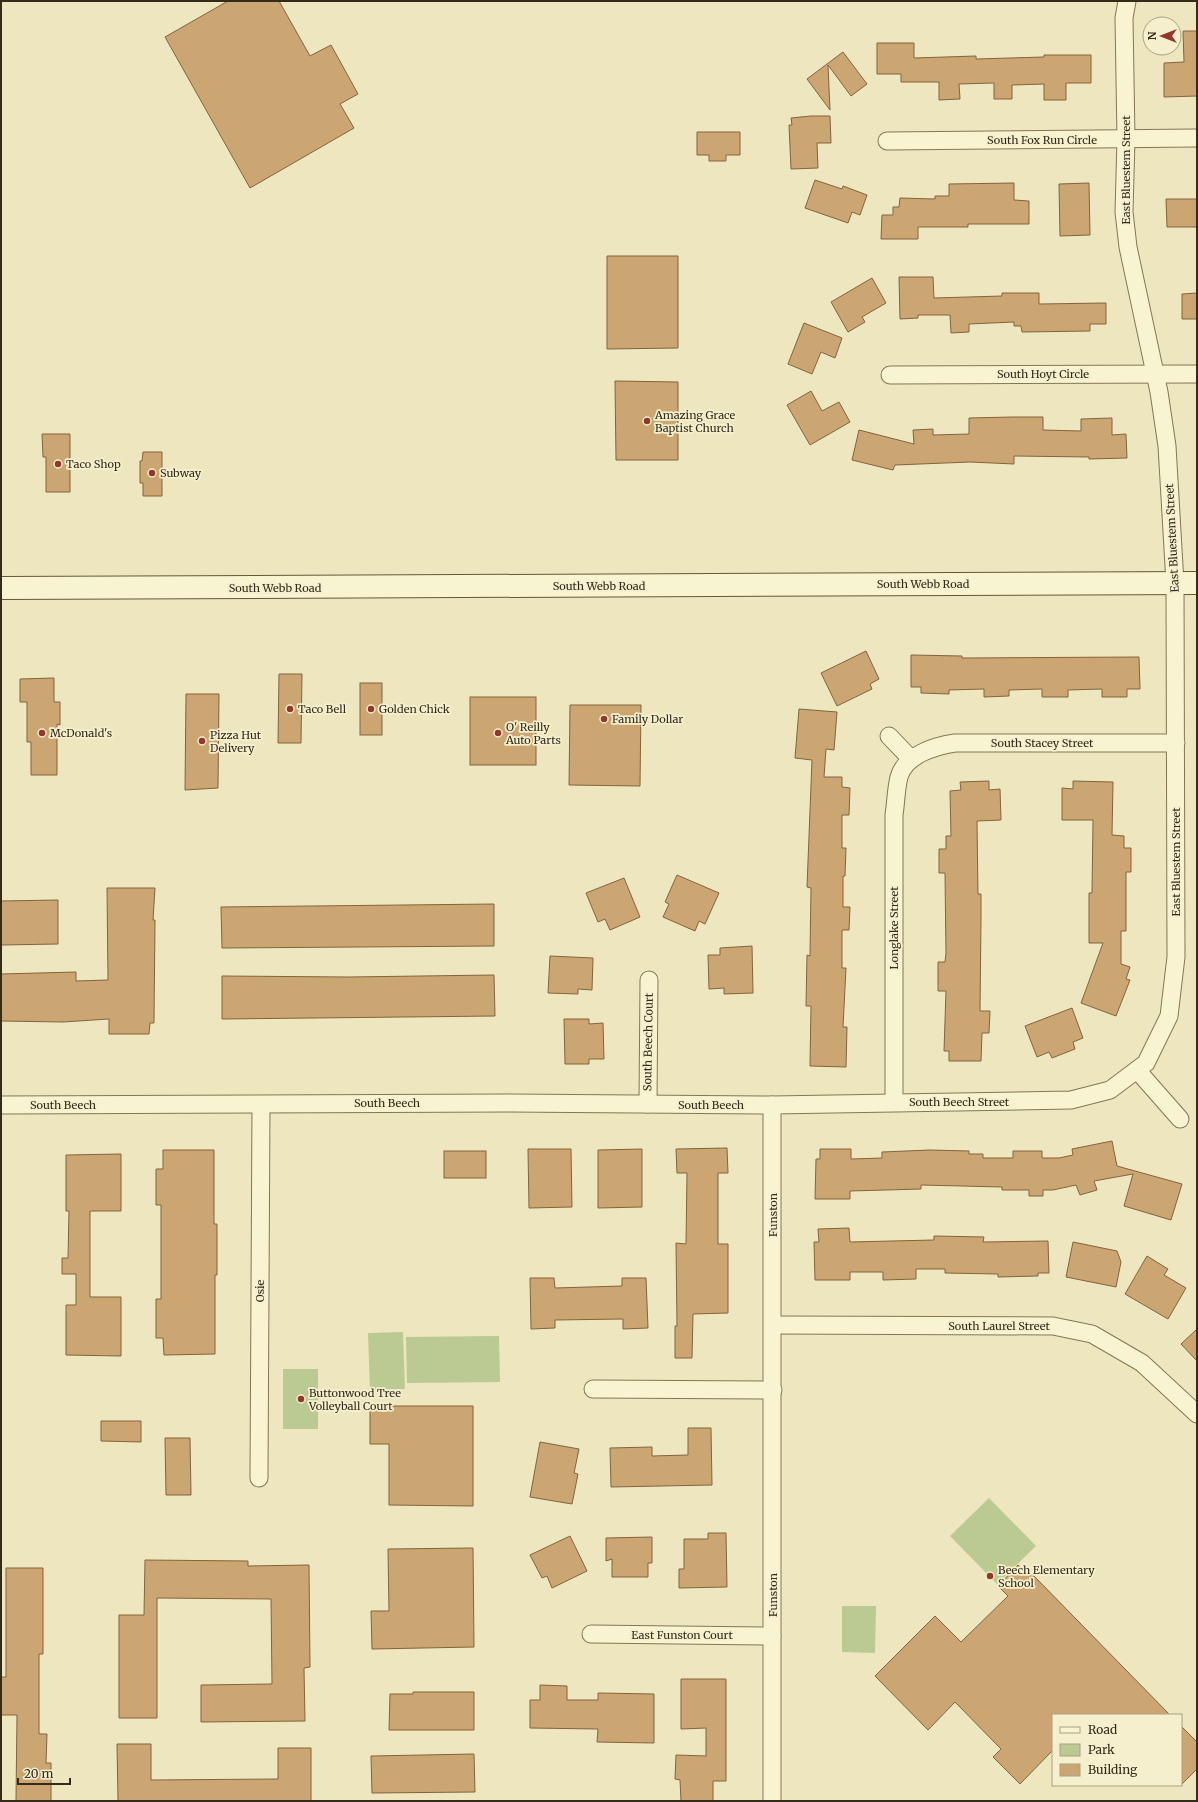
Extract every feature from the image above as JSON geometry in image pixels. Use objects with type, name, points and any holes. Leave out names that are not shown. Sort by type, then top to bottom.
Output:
[{"type":"main road","name":"South Webb Road","points":[[1,588],[1197,583]]},
{"type":"street","name":"East Bluestem Street","points":[[1127,1],[1124,18],[1126,139],[1124,212],[1128,247],[1159,392],[1167,446],[1175,583],[1176,957],[1169,1016],[1146,1063],[1137,1070]]},
{"type":"street","name":"South Fox Run Circle","points":[[887,141],[1197,138]]},
{"type":"street","name":"South Hoyt Circle","points":[[890,375],[1197,374]]},
{"type":"street","points":[[888,736],[911,759]]},
{"type":"street","name":"South Stacey Street","points":[[911,759],[935,746],[955,743],[1176,743]]},
{"type":"street","name":"Longlake Street","points":[[894,1102],[894,815],[900,776],[911,759]]},
{"type":"street","name":"South Beech Court","points":[[648,1104],[649,980]]},
{"type":"street","points":[[1137,1070],[1180,1119]]},
{"type":"street","name":"South Beech Street","points":[[772,1105],[1070,1100],[1110,1090],[1137,1070]]},
{"type":"street","name":"South Beech","points":[[1,1105],[501,1103],[772,1105]]},
{"type":"street","name":"Osie","points":[[259,1478],[260,1105]]},
{"type":"street","name":"Funston","points":[[772,1105],[772,1801]]},
{"type":"street","name":"South Laurel Street","points":[[773,1325],[1053,1326],[1092,1334],[1142,1363],[1197,1414]]},
{"type":"street","points":[[593,1389],[773,1390]]},
{"type":"street","name":"East Funston Court","points":[[591,1634],[772,1636]]},
{"type":"green space","points":[[403,1332],[405,1389],[370,1390],[368,1333]]},
{"type":"green space","points":[[499,1336],[500,1382],[407,1383],[406,1337]]},
{"type":"green space","name":"Buttonwood Tree Volleyball Court","points":[[283,1369],[318,1369],[318,1429],[283,1429]]},
{"type":"green space","points":[[989,1498],[1036,1546],[997,1584],[950,1536]]},
{"type":"green space","points":[[842,1606],[876,1606],[875,1653],[842,1652]]},
{"type":"building","points":[[228,1],[279,1],[310,56],[331,45],[358,94],[340,104],[354,128],[250,188],[165,37]]},
{"type":"building","points":[[1183,31],[1197,31],[1197,96],[1164,97],[1164,63],[1184,62]]},
{"type":"building","points":[[877,43],[914,43],[914,58],[976,56],[976,59],[1044,57],[1044,55],[1091,55],[1091,83],[1066,83],[1066,100],[1044,100],[1044,84],[1012,85],[1012,99],[994,99],[994,83],[959,84],[960,99],[939,100],[939,82],[901,82],[901,74],[877,74]]},
{"type":"building","points":[[843,52],[867,84],[851,96],[828,65],[830,110],[807,79]]},
{"type":"building","points":[[830,116],[831,143],[817,143],[818,168],[791,169],[789,125],[792,125],[791,118]]},
{"type":"building","points":[[697,132],[740,132],[740,155],[726,155],[726,161],[709,161],[709,155],[697,155]]},
{"type":"building","points":[[815,180],[842,189],[843,186],[867,195],[860,215],[852,212],[848,223],[805,208]]},
{"type":"building","points":[[1014,183],[1014,200],[1029,201],[1029,224],[968,224],[968,227],[918,227],[918,239],[881,239],[882,215],[893,215],[893,207],[899,207],[900,198],[935,199],[935,196],[949,196],[949,184]]},
{"type":"building","points":[[1089,183],[1090,235],[1060,236],[1059,184]]},
{"type":"building","points":[[1166,199],[1197,199],[1197,227],[1167,227]]},
{"type":"building","points":[[607,256],[678,256],[678,348],[607,349]]},
{"type":"building","points":[[899,277],[933,277],[934,298],[1002,296],[1002,293],[1039,293],[1039,304],[1106,303],[1106,324],[1090,324],[1090,331],[1022,332],[1021,326],[1014,326],[1014,322],[969,324],[969,332],[951,333],[950,315],[918,315],[918,318],[900,319]]},
{"type":"building","points":[[872,278],[886,303],[862,317],[865,322],[848,332],[831,302]]},
{"type":"building","points":[[1197,293],[1197,319],[1182,319],[1182,294]]},
{"type":"building","points":[[804,323],[842,338],[835,358],[821,352],[812,374],[788,364]]},
{"type":"building","name":"Amazing Grace Baptist Church","points":[[615,381],[678,382],[678,460],[616,460]]},
{"type":"building","points":[[811,391],[822,411],[839,402],[850,422],[810,445],[787,405]]},
{"type":"building","points":[[1043,417],[1043,430],[1081,431],[1081,419],[1112,418],[1112,435],[1126,434],[1127,458],[1089,459],[1089,457],[1014,456],[1014,464],[970,462],[895,465],[893,470],[852,460],[859,430],[914,444],[913,430],[933,429],[933,435],[969,434],[969,418]]},
{"type":"building","points":[[42,434],[70,434],[70,492],[46,492],[46,457],[43,457]]},
{"type":"building","points":[[143,452],[162,452],[162,496],[143,496],[143,483],[140,483],[140,461],[142,461]]},
{"type":"building","points":[[866,651],[879,679],[870,684],[872,689],[837,706],[821,673]]},
{"type":"building","points":[[911,655],[962,656],[962,658],[1139,657],[1140,689],[1127,689],[1127,697],[1102,697],[1102,689],[1068,690],[1068,697],[1042,697],[1042,689],[1009,690],[1009,696],[984,697],[984,689],[949,690],[949,694],[921,693],[921,687],[911,687]]},
{"type":"building","name":"Taco Bell","points":[[279,674],[302,674],[301,743],[278,743]]},
{"type":"building","name":"McDonald's","points":[[54,678],[54,702],[60,702],[60,725],[57,724],[57,775],[31,775],[31,742],[27,742],[27,702],[20,702],[20,679]]},
{"type":"building","name":"Golden Chick","points":[[360,683],[382,683],[382,735],[360,735]]},
{"type":"building","name":"Pizza Hut Delivery","points":[[186,694],[219,694],[218,788],[185,790]]},
{"type":"building","points":[[470,697],[536,697],[536,765],[470,765]]},
{"type":"building","points":[[570,705],[641,705],[640,786],[569,785]]},
{"type":"building","points":[[799,709],[837,712],[834,750],[826,749],[824,777],[842,777],[842,787],[850,788],[849,815],[842,815],[842,848],[846,848],[845,876],[843,876],[843,907],[850,907],[849,930],[842,930],[842,968],[846,968],[843,1027],[847,1027],[846,1067],[810,1066],[811,1006],[806,1006],[807,955],[810,956],[811,888],[807,887],[812,760],[795,758]]},
{"type":"building","points":[[989,781],[989,790],[1000,789],[1001,820],[977,821],[978,894],[981,894],[980,1011],[990,1011],[989,1033],[982,1033],[981,1061],[949,1061],[949,1051],[944,1051],[946,991],[938,991],[938,962],[945,962],[946,953],[945,873],[939,873],[939,849],[946,849],[946,836],[951,836],[950,791],[961,790],[960,782]]},
{"type":"building","points":[[1073,781],[1113,782],[1112,835],[1124,836],[1124,848],[1131,848],[1131,872],[1126,872],[1126,931],[1121,931],[1121,964],[1130,967],[1126,979],[1130,980],[1116,1016],[1081,1003],[1103,943],[1089,943],[1089,893],[1092,893],[1093,820],[1062,820],[1062,788],[1073,789]]},
{"type":"building","points":[[677,875],[719,893],[705,924],[699,921],[695,931],[663,917],[669,904],[665,902]]},
{"type":"building","points":[[624,878],[640,917],[610,930],[605,919],[598,922],[586,893]]},
{"type":"building","points":[[107,888],[155,888],[153,920],[155,920],[154,1023],[150,1023],[149,1034],[109,1034],[109,1019],[63,1022],[1,1021],[1,974],[76,972],[76,981],[108,980]]},
{"type":"building","points":[[58,900],[58,944],[1,945],[1,901]]},
{"type":"building","points":[[494,904],[494,946],[222,948],[221,907]]},
{"type":"building","points":[[752,946],[753,993],[724,994],[724,988],[709,989],[708,955],[720,955],[720,948]]},
{"type":"building","points":[[550,956],[593,958],[592,990],[578,989],[578,994],[548,993]]},
{"type":"building","points":[[494,975],[495,1016],[222,1019],[222,976],[348,977]]},
{"type":"building","points":[[1072,1008],[1083,1038],[1073,1042],[1075,1049],[1052,1058],[1049,1052],[1037,1057],[1025,1026]]},
{"type":"building","points":[[564,1019],[589,1019],[589,1024],[603,1023],[604,1059],[589,1059],[589,1064],[565,1064]]},
{"type":"building","points":[[1112,1141],[1117,1166],[1182,1184],[1171,1220],[1124,1206],[1133,1174],[1094,1181],[1097,1190],[1080,1195],[1076,1185],[1053,1190],[1043,1190],[1043,1196],[1029,1196],[1029,1190],[1002,1190],[1002,1187],[921,1185],[921,1189],[850,1191],[850,1199],[815,1199],[816,1159],[820,1159],[820,1149],[851,1149],[851,1159],[882,1158],[882,1152],[930,1150],[969,1151],[969,1154],[983,1154],[983,1158],[1013,1158],[1013,1151],[1042,1151],[1042,1158],[1059,1158],[1073,1155],[1072,1149]]},
{"type":"building","points":[[727,1148],[728,1173],[718,1173],[718,1244],[728,1244],[728,1313],[693,1314],[692,1358],[675,1358],[675,1326],[677,1326],[676,1243],[686,1244],[687,1173],[677,1173],[676,1149]]},
{"type":"building","points":[[528,1149],[571,1149],[572,1207],[529,1208]]},
{"type":"building","points":[[642,1149],[642,1207],[598,1208],[598,1150]]},
{"type":"building","points":[[163,1150],[214,1150],[214,1224],[217,1224],[217,1275],[215,1275],[215,1354],[164,1355],[163,1338],[156,1338],[156,1299],[161,1299],[161,1205],[156,1205],[156,1169],[163,1169]]},
{"type":"building","points":[[444,1151],[486,1151],[486,1178],[444,1178]]},
{"type":"building","points":[[121,1154],[121,1211],[90,1211],[90,1297],[121,1297],[121,1356],[66,1355],[66,1305],[76,1305],[76,1274],[62,1274],[62,1258],[68,1258],[69,1211],[66,1211],[66,1155]]},
{"type":"building","points":[[849,1228],[850,1242],[934,1240],[934,1236],[984,1237],[983,1242],[1048,1241],[1049,1273],[1038,1273],[1038,1276],[998,1277],[998,1274],[945,1273],[945,1269],[916,1269],[916,1279],[883,1280],[883,1272],[850,1272],[850,1280],[815,1280],[814,1242],[819,1242],[818,1229]]},
{"type":"building","points":[[1073,1242],[1117,1251],[1121,1262],[1116,1287],[1066,1277]]},
{"type":"building","points":[[1147,1256],[1168,1269],[1164,1275],[1186,1288],[1168,1319],[1125,1294]]},
{"type":"building","points":[[530,1278],[554,1278],[555,1288],[622,1286],[622,1278],[646,1278],[648,1328],[623,1329],[623,1319],[555,1320],[555,1328],[531,1329]]},
{"type":"building","points":[[1197,1329],[1197,1361],[1181,1344]]},
{"type":"building","points":[[370,1406],[473,1406],[473,1506],[389,1505],[389,1444],[370,1444]]},
{"type":"building","points":[[101,1421],[141,1421],[141,1442],[101,1441]]},
{"type":"building","points":[[688,1428],[711,1428],[712,1485],[611,1487],[610,1448],[652,1447],[652,1456],[688,1455]]},
{"type":"building","points":[[165,1438],[190,1438],[191,1495],[166,1495]]},
{"type":"building","points":[[540,1442],[579,1449],[574,1473],[578,1474],[572,1504],[530,1497]]},
{"type":"building","points":[[708,1533],[726,1533],[727,1587],[679,1588],[679,1569],[684,1569],[684,1539],[708,1539]]},
{"type":"building","points":[[570,1536],[587,1571],[552,1588],[547,1576],[542,1578],[530,1555]]},
{"type":"building","points":[[652,1537],[652,1563],[648,1563],[648,1577],[612,1577],[612,1559],[606,1561],[606,1538]]},
{"type":"building","points":[[473,1548],[474,1647],[372,1649],[371,1611],[389,1611],[388,1549]]},
{"type":"building","points":[[145,1560],[248,1561],[248,1566],[309,1565],[310,1667],[304,1668],[305,1721],[201,1722],[201,1685],[272,1684],[271,1599],[157,1598],[157,1718],[119,1718],[119,1615],[144,1615]]},
{"type":"building","name":"Beech Elementary School","points":[[1018,1565],[1030,1576],[1032,1574],[1169,1714],[1052,1714],[1052,1751],[1020,1784],[993,1757],[1001,1749],[955,1702],[928,1730],[875,1676],[935,1616],[961,1642],[1008,1596],[998,1586]]},
{"type":"building","points":[[6,1568],[43,1568],[43,1654],[39,1654],[39,1734],[47,1734],[46,1763],[51,1763],[51,1801],[16,1801],[17,1715],[1,1715],[1,1677],[6,1677]]},
{"type":"building","points":[[681,1679],[726,1679],[726,1781],[713,1781],[713,1801],[681,1801],[680,1780],[675,1779],[676,1755],[706,1756],[706,1728],[681,1729]]},
{"type":"building","points":[[540,1685],[567,1686],[567,1700],[598,1700],[598,1693],[654,1694],[654,1743],[597,1742],[598,1729],[530,1728],[530,1700],[540,1700]]},
{"type":"building","points":[[413,1692],[474,1692],[474,1730],[389,1730],[390,1694],[413,1694]]},
{"type":"building","points":[[1182,1727],[1197,1742],[1197,1769],[1182,1784]]},
{"type":"building","points":[[117,1744],[151,1744],[151,1780],[278,1779],[278,1748],[311,1748],[311,1801],[118,1801]]},
{"type":"building","points":[[474,1754],[475,1792],[372,1793],[371,1756]]},
{"type":"place","name":"Amazing Grace Baptist Church","points":[[647,421]]},
{"type":"place","name":"Taco Shop","points":[[58,464]]},
{"type":"place","name":"Subway","points":[[152,473]]},
{"type":"place","name":"Taco Bell","points":[[290,709]]},
{"type":"place","name":"Golden Chick","points":[[371,709]]},
{"type":"place","name":"Family Dollar","points":[[604,719]]},
{"type":"place","name":"McDonald's","points":[[42,733]]},
{"type":"place","name":"O' Reilly Auto Parts","points":[[498,733]]},
{"type":"place","name":"Pizza Hut Delivery","points":[[202,741]]},
{"type":"place","name":"Buttonwood Tree Volleyball Court","points":[[301,1399]]},
{"type":"place","name":"Beech Elementary School","points":[[990,1576]]}]
